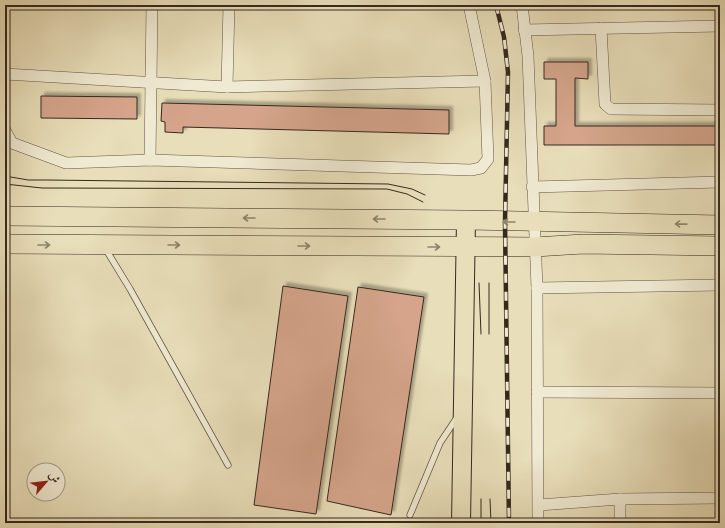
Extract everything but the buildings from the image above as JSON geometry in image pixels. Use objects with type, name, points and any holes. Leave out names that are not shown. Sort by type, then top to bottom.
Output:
[{"type":"highway","points":[[5,216],[466,220],[720,225]]},
{"type":"highway","points":[[5,244],[465,247],[535,247],[583,244],[720,246]]},
{"type":"main road","points":[[461,523],[466,220]]},
{"type":"street","points":[[150,160],[152,5]]},
{"type":"street","points":[[227,87],[229,5]]},
{"type":"street","points":[[5,130],[9,142],[66,163],[150,160],[471,170],[481,168],[488,159],[485,81],[469,5]]},
{"type":"street","points":[[522,5],[528,56],[533,222],[537,288],[538,523]]},
{"type":"street","points":[[524,30],[720,26]]},
{"type":"street","points":[[601,28],[605,104],[611,110],[720,110]]},
{"type":"street","points":[[5,74],[227,87],[485,81]]},
{"type":"street","points":[[532,187],[720,182]]},
{"type":"street","points":[[537,288],[720,285]]},
{"type":"street","points":[[537,392],[720,393]]},
{"type":"street","points":[[538,505],[620,499],[720,498]]},
{"type":"street","points":[[620,499],[620,523]]},
{"type":"lane","points":[[103,245],[130,289],[228,465]]},
{"type":"lane","points":[[410,515],[440,443],[464,407]]},
{"type":"tram line","points":[[5,176],[28,180],[388,184],[412,189],[425,195]]},
{"type":"tram line","points":[[5,184],[42,188],[387,189],[407,194],[423,202]]},
{"type":"tram line","points":[[479,283],[481,334]]},
{"type":"tram line","points":[[489,283],[489,334]]},
{"type":"tram line","points":[[481,499],[481,523]]},
{"type":"tram line","points":[[490,499],[491,523]]},
{"type":"railway","points":[[496,5],[504,37],[508,72],[505,222],[509,523]]}]
